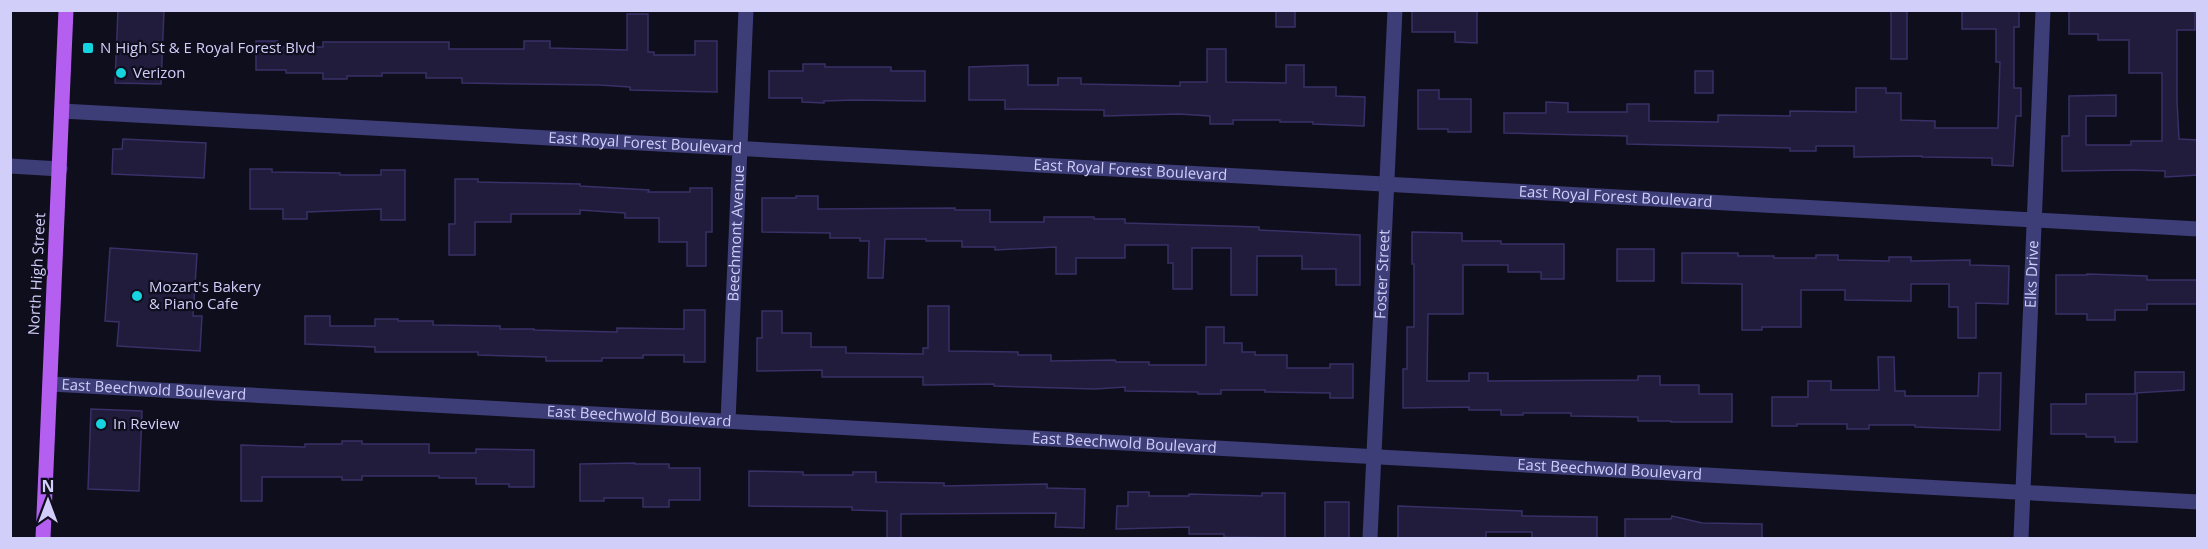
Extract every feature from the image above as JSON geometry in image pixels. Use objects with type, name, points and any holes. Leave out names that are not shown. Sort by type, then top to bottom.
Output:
[{"type":"main road","name":"North High Street","points":[[43,538],[66,10]]},
{"type":"street","name":"Beechmont Avenue","points":[[728,421],[746,10]]},
{"type":"street","name":"Foster Street","points":[[1371,538],[1395,10]]},
{"type":"street","name":"Elks Drive","points":[[2021,538],[2043,10]]},
{"type":"street","name":"East Royal Forest Boulevard","points":[[62,111],[2198,229]]},
{"type":"street","points":[[10,166],[60,169]]},
{"type":"street","name":"East Beechwold Boulevard","points":[[50,384],[2198,502]]},
{"type":"building","points":[[118,10],[164,10],[161,84],[115,83]]},
{"type":"building","points":[[1276,10],[1295,10],[1295,27],[1276,27]]},
{"type":"building","points":[[1412,10],[1477,10],[1477,43],[1455,42],[1455,32],[1412,32]]},
{"type":"building","points":[[1891,10],[1907,10],[1907,59],[1891,59]]},
{"type":"building","points":[[1962,10],[2019,10],[2019,27],[2014,27],[2014,88],[2021,88],[2021,116],[2016,116],[2013,166],[1992,165],[1992,158],[1854,157],[1854,146],[1816,146],[1816,151],[1790,151],[1790,148],[1627,144],[1627,136],[1504,133],[1504,113],[1546,113],[1546,102],[1568,103],[1568,112],[1627,112],[1627,104],[1649,104],[1649,121],[1718,122],[1718,115],[1790,116],[1790,111],[1856,112],[1856,88],[1886,88],[1886,93],[1901,93],[1901,120],[1935,121],[1935,128],[1998,128],[2000,62],[1996,62],[1996,29],[1962,29]]},
{"type":"building","points":[[2069,10],[2195,10],[2195,30],[2177,30],[2177,101],[2179,139],[2198,140],[2198,175],[2165,177],[2165,171],[2131,170],[2062,171],[2062,136],[2069,136],[2069,96],[2116,95],[2116,116],[2086,116],[2086,145],[2131,145],[2131,141],[2162,141],[2162,73],[2129,73],[2129,40],[2098,40],[2098,34],[2069,34]]},
{"type":"building","points":[[627,14],[648,14],[648,52],[654,52],[654,55],[695,55],[695,41],[717,41],[717,92],[630,90],[630,87],[599,85],[462,83],[462,78],[426,78],[426,73],[382,73],[382,76],[323,79],[323,73],[256,70],[256,41],[278,41],[278,47],[323,47],[323,42],[449,42],[449,49],[524,49],[524,41],[550,41],[550,48],[627,50]]},
{"type":"building","points":[[1207,49],[1226,49],[1226,82],[1286,83],[1286,65],[1304,65],[1304,87],[1336,87],[1336,96],[1365,97],[1364,126],[1280,122],[1280,120],[1233,120],[1233,124],[1210,124],[1210,116],[1179,114],[1104,116],[1104,110],[1005,109],[1005,100],[969,100],[969,67],[1028,65],[1028,85],[1058,85],[1058,78],[1081,78],[1081,84],[1180,86],[1180,82],[1207,82]]},
{"type":"building","points":[[803,64],[825,64],[825,67],[891,67],[891,71],[925,71],[925,101],[853,100],[824,101],[824,103],[802,102],[802,98],[769,98],[769,71],[803,71]]},
{"type":"building","points":[[1695,71],[1713,71],[1713,93],[1695,93]]},
{"type":"building","points":[[1418,90],[1439,90],[1439,99],[1471,99],[1471,132],[1418,129]]},
{"type":"building","points":[[123,139],[206,143],[204,178],[112,174],[113,149],[122,149]]},
{"type":"building","points":[[250,169],[272,169],[272,172],[340,173],[340,175],[381,175],[381,170],[405,170],[405,220],[381,220],[381,209],[307,212],[307,219],[283,219],[283,209],[250,209]]},
{"type":"building","points":[[455,179],[478,179],[478,182],[580,184],[580,186],[649,190],[648,192],[690,192],[690,188],[712,188],[712,232],[706,232],[706,266],[687,266],[687,242],[659,242],[659,218],[625,218],[625,213],[580,210],[580,214],[511,214],[511,222],[475,222],[475,255],[449,255],[449,224],[455,224]]},
{"type":"building","points":[[796,196],[818,196],[818,209],[990,210],[990,222],[1044,222],[1044,217],[1094,217],[1094,219],[1125,219],[1125,223],[1259,227],[1259,230],[1360,235],[1360,285],[1336,285],[1336,269],[1302,269],[1302,256],[1257,256],[1257,295],[1231,295],[1231,248],[1192,248],[1192,289],[1173,289],[1173,263],[1168,263],[1168,245],[1125,245],[1125,258],[1076,258],[1076,274],[1056,274],[1056,247],[995,250],[995,247],[962,247],[962,241],[926,241],[926,239],[885,239],[883,278],[868,278],[869,241],[860,241],[860,238],[830,238],[830,233],[762,232],[762,198],[796,198]]},
{"type":"building","points":[[1412,232],[1462,233],[1462,241],[1501,241],[1501,244],[1564,244],[1564,279],[1541,279],[1541,272],[1508,272],[1508,265],[1463,265],[1463,314],[1428,314],[1427,381],[1469,381],[1469,373],[1488,373],[1488,381],[1638,380],[1638,376],[1660,376],[1660,385],[1699,385],[1699,394],[1732,394],[1732,422],[1638,421],[1638,417],[1571,416],[1571,413],[1501,415],[1501,410],[1469,410],[1469,407],[1403,408],[1403,369],[1407,369],[1407,327],[1414,327]]},
{"type":"building","points":[[110,248],[197,254],[193,316],[202,316],[200,351],[117,346],[119,322],[105,321]]},
{"type":"building","points":[[1617,249],[1654,249],[1654,281],[1617,281]]},
{"type":"building","points":[[1682,253],[1738,253],[1738,256],[1774,256],[1774,258],[1816,258],[1816,255],[1838,255],[1838,260],[1889,261],[1889,257],[1911,257],[1911,261],[1970,260],[1970,265],[2009,266],[2008,304],[1976,303],[1976,338],[1958,338],[1958,307],[1949,307],[1949,284],[1911,284],[1911,301],[1845,300],[1845,290],[1801,290],[1801,327],[1762,327],[1762,330],[1742,330],[1742,284],[1682,283]]},
{"type":"building","points":[[2056,275],[2147,276],[2147,280],[2198,280],[2198,304],[2147,304],[2147,310],[2115,310],[2115,320],[2087,320],[2087,314],[2056,314]]},
{"type":"building","points":[[928,306],[949,306],[949,351],[1051,355],[1051,361],[1115,360],[1116,362],[1149,362],[1149,365],[1206,365],[1206,327],[1224,327],[1224,343],[1242,343],[1242,352],[1255,352],[1255,355],[1287,355],[1287,368],[1330,368],[1330,364],[1353,364],[1353,398],[1330,398],[1330,393],[1265,392],[1265,390],[1221,390],[1221,394],[1198,394],[1198,392],[1125,391],[1125,387],[1095,389],[994,386],[994,384],[923,385],[923,377],[822,377],[822,370],[757,371],[757,338],[762,338],[762,311],[782,311],[782,333],[811,333],[811,347],[846,347],[846,353],[923,354],[923,348],[928,348]]},
{"type":"building","points":[[684,310],[705,310],[705,362],[684,362],[684,355],[602,358],[602,361],[546,361],[546,357],[478,355],[478,352],[375,352],[375,347],[305,344],[305,316],[330,316],[330,326],[375,326],[375,319],[398,319],[398,321],[433,321],[433,325],[500,326],[500,329],[617,332],[617,328],[684,329]]},
{"type":"building","points":[[1878,357],[1894,357],[1895,391],[1905,391],[1905,396],[1978,396],[1979,373],[2001,373],[2000,430],[1915,427],[1915,425],[1869,425],[1869,429],[1847,429],[1847,424],[1772,426],[1772,397],[1808,397],[1808,381],[1831,381],[1831,390],[1879,390]]},
{"type":"building","points":[[2135,372],[2184,372],[2184,390],[2135,393]]},
{"type":"building","points":[[2086,394],[2137,394],[2137,442],[2115,442],[2115,437],[2086,437],[2086,434],[2051,434],[2051,404],[2086,404]]},
{"type":"building","points":[[91,409],[142,411],[139,491],[88,489]]},
{"type":"building","points":[[342,441],[362,441],[362,444],[429,444],[429,453],[476,453],[476,449],[534,450],[534,487],[476,484],[476,478],[439,478],[439,476],[362,476],[362,480],[342,480],[342,477],[262,477],[262,501],[241,501],[241,445],[305,447],[305,444],[342,444]]},
{"type":"building","points":[[580,464],[669,464],[669,468],[700,468],[700,500],[669,500],[669,507],[643,507],[643,498],[604,498],[604,501],[580,501]]},
{"type":"building","points":[[749,471],[803,472],[803,475],[853,475],[853,472],[876,472],[876,482],[944,483],[944,486],[1047,484],[1047,488],[1085,489],[1084,528],[1055,527],[1056,513],[901,514],[901,538],[887,538],[887,511],[852,510],[852,507],[749,506]]},
{"type":"building","points":[[1128,492],[1149,492],[1149,496],[1189,496],[1189,494],[1262,496],[1262,493],[1285,493],[1285,538],[1189,534],[1189,527],[1116,529],[1117,506],[1128,506]]},
{"type":"building","points":[[1325,502],[1349,502],[1349,538],[1325,538]]},
{"type":"building","points":[[1398,506],[1522,511],[1522,516],[1597,517],[1597,538],[1532,538],[1532,532],[1486,532],[1486,538],[1398,538]]},
{"type":"building","points":[[1672,516],[1702,523],[1762,524],[1762,538],[1625,538],[1625,519],[1671,519]]},
{"type":"place","name":"N High St & E Royal Forest Blvd","points":[[88,48]]},
{"type":"place","name":"Verizon","points":[[121,73]]},
{"type":"place","name":"Mozart's Bakery & Piano Cafe","points":[[137,296]]},
{"type":"place","name":"In Review","points":[[101,424]]}]
